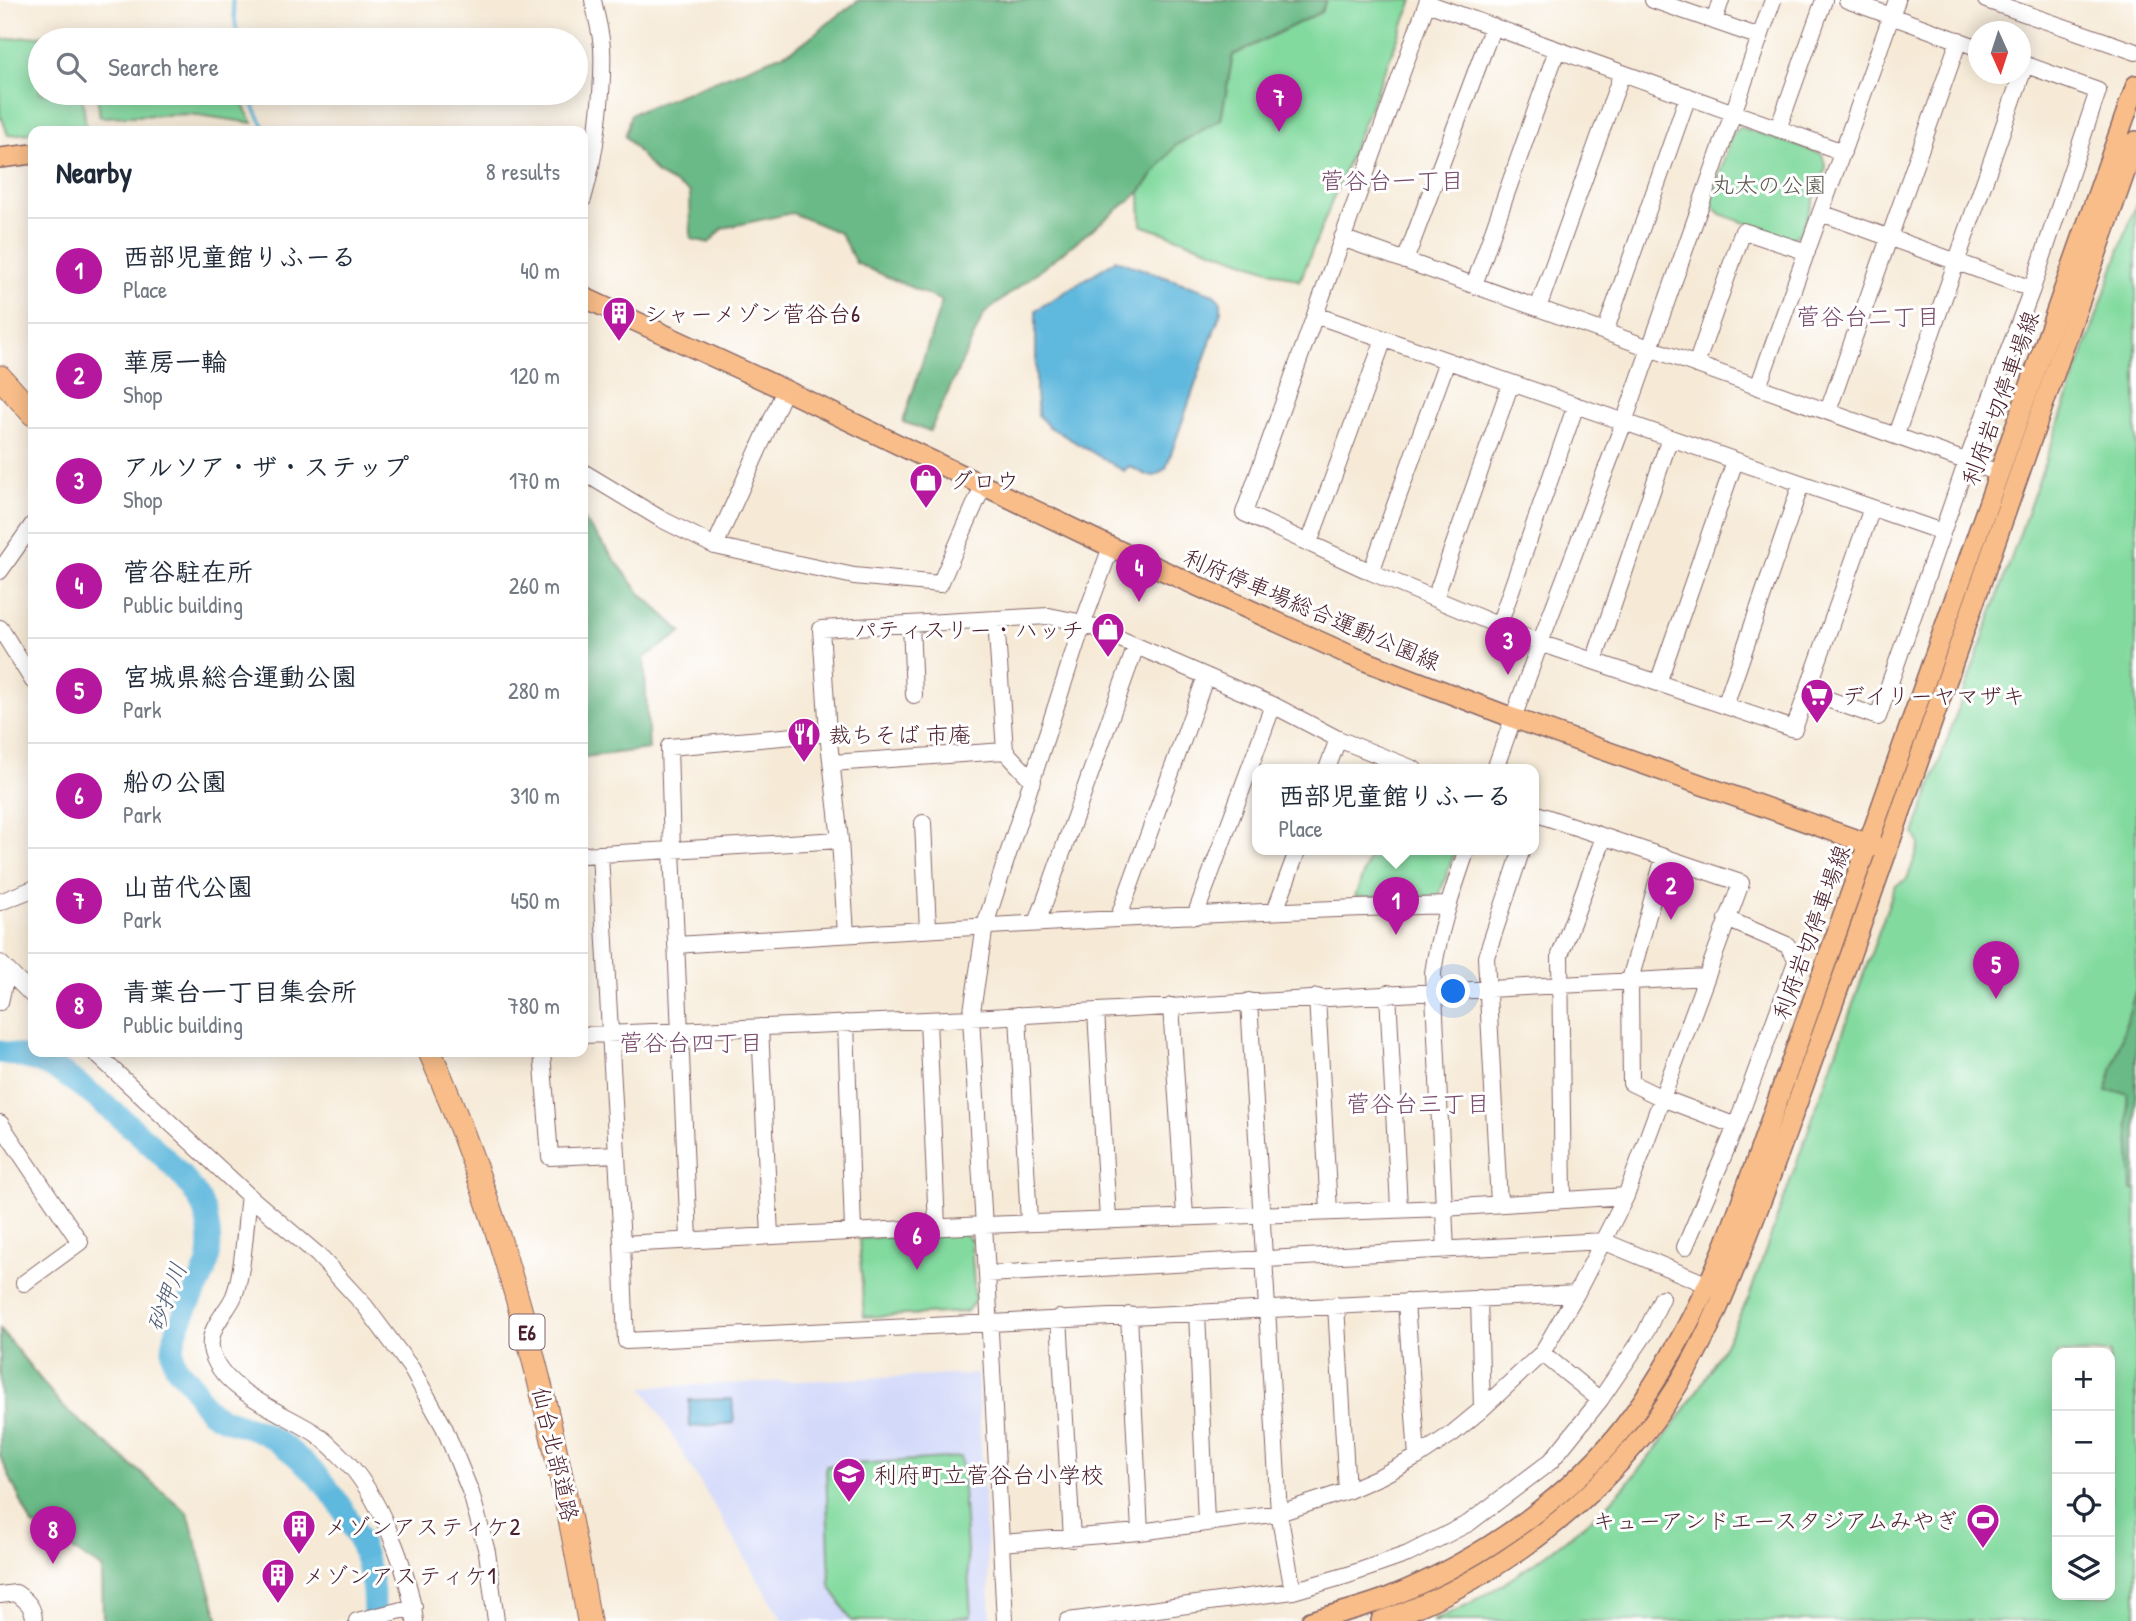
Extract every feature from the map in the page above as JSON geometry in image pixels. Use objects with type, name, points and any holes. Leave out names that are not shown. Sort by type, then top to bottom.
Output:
[{"type":"highway","points":[[0,377],[28,408]]},
{"type":"highway","name":"仙台北部道路","points":[[432,1057],[477,1173],[515,1287],[546,1403],[569,1507],[589,1621]]},
{"type":"main road","name":"利府岩切停車場線","points":[[1381,1621],[1446,1594],[1497,1565],[1558,1521],[1639,1441],[1673,1393],[1702,1344],[1726,1293],[1810,1070],[1878,848],[1999,473],[2136,85]]},
{"type":"main road","name":"利府岩切停車場線","points":[[1311,1621],[1390,1597],[1427,1580],[1495,1542],[1545,1506],[1586,1470],[1631,1417],[1677,1346],[1708,1285],[1878,848],[2136,141]]},
{"type":"main road","points":[[0,158],[28,155]]},
{"type":"main road","name":"利府停車場総合運動公園線","points":[[588,299],[785,390],[1111,547],[1352,656],[1513,718],[1878,848]]},
{"type":"street","points":[[588,170],[602,47],[593,0]]},
{"type":"street","points":[[1653,0],[1760,37]]},
{"type":"street","points":[[1714,21],[1721,0]]},
{"type":"street","points":[[1497,764],[1624,422],[1773,0]]},
{"type":"street","points":[[1778,129],[1824,0]]},
{"type":"street","points":[[1847,0],[1968,44]]},
{"type":"street","points":[[1758,387],[1897,0]]},
{"type":"street","points":[[1986,0],[2136,52]]},
{"type":"street","points":[[1843,152],[1427,1],[1244,513],[1371,572],[1540,643],[1794,729],[1872,508]]},
{"type":"street","points":[[1405,261],[1493,26]]},
{"type":"street","points":[[1828,411],[1959,40]]},
{"type":"street","points":[[1474,285],[1557,50]]},
{"type":"street","points":[[1807,692],[1878,717],[1967,461],[2032,289],[2098,91],[2031,67]]},
{"type":"street","points":[[1538,308],[1622,73]]},
{"type":"street","points":[[1896,435],[2016,84]]},
{"type":"street","points":[[1605,332],[1688,96]]},
{"type":"street","points":[[1821,213],[2032,289]]},
{"type":"street","points":[[1696,365],[1742,232],[1807,252]]},
{"type":"street","points":[[1342,238],[1999,473]]},
{"type":"street","points":[[1315,315],[1942,532]]},
{"type":"street","points":[[1309,543],[1384,339]]},
{"type":"street","points":[[1371,572],[1447,361]]},
{"type":"street","points":[[1435,598],[1511,383]]},
{"type":"street","points":[[715,545],[785,390]]},
{"type":"street","points":[[1499,625],[1576,405]]},
{"type":"street","points":[[1594,661],[1670,438]]},
{"type":"street","points":[[1658,683],[1735,461]]},
{"type":"street","points":[[588,475],[661,519],[715,545],[854,576],[940,584],[983,486]]},
{"type":"street","points":[[1725,706],[1801,484]]},
{"type":"street","points":[[0,571],[28,531]]},
{"type":"street","points":[[1005,1621],[971,1018],[985,925],[1083,624],[1111,547]]},
{"type":"street","points":[[846,934],[821,629],[1049,616],[1083,624],[1136,646],[1273,705],[1338,739],[1400,764]]},
{"type":"street","points":[[996,620],[1005,751],[1033,781]]},
{"type":"street","points":[[911,624],[914,695]]},
{"type":"street","points":[[0,628],[28,673]]},
{"type":"street","points":[[1037,923],[1136,646]]},
{"type":"street","points":[[1118,919],[1206,676]]},
{"type":"street","points":[[1195,916],[1273,705]]},
{"type":"street","points":[[689,1240],[669,747],[828,733]]},
{"type":"street","points":[[1329,764],[1338,739]]},
{"type":"street","points":[[832,763],[1005,751]]},
{"type":"street","points":[[1001,1543],[1140,1532],[1279,1513],[1347,1491],[1417,1457],[1453,1433],[1542,1353],[1576,1294],[1626,1196],[1741,883],[1539,815]]},
{"type":"street","points":[[923,823],[928,929]]},
{"type":"street","points":[[1563,1199],[1560,955],[1604,837]]},
{"type":"street","points":[[588,855],[840,840]]},
{"type":"street","points":[[600,854],[626,1341],[1576,1294]]},
{"type":"street","points":[[1275,911],[1296,855]]},
{"type":"street","points":[[1446,1251],[1433,973],[1436,947],[1465,855]]},
{"type":"street","points":[[1499,1203],[1486,957],[1520,855]]},
{"type":"street","points":[[1664,857],[1630,980],[1631,1083],[1735,1126]]},
{"type":"street","points":[[0,902],[28,891]]},
{"type":"street","points":[[676,946],[985,925],[1448,905]]},
{"type":"street","points":[[1685,1247],[1735,1126],[1797,959],[1787,945],[1727,919]]},
{"type":"street","points":[[3,967],[28,991]]},
{"type":"street","points":[[0,1002],[3,967]]},
{"type":"street","points":[[588,1035],[971,1018],[1486,987],[1706,977]]},
{"type":"street","points":[[1388,993],[1399,1208]]},
{"type":"street","points":[[1317,998],[1329,1211]]},
{"type":"street","points":[[1249,1002],[1279,1513],[1293,1591]]},
{"type":"street","points":[[1171,1006],[1185,1216]]},
{"type":"street","points":[[1096,1011],[1108,1220]]},
{"type":"street","points":[[1018,1015],[1030,1223]]},
{"type":"street","points":[[928,1020],[937,1227]]},
{"type":"street","points":[[846,1023],[853,1231]]},
{"type":"street","points":[[760,1027],[770,1236]]},
{"type":"street","points":[[99,1057],[249,1196],[318,1255],[365,1306],[411,1368],[444,1427],[471,1493],[487,1552],[496,1621]]},
{"type":"street","points":[[542,1057],[550,1157],[616,1154]]},
{"type":"street","points":[[0,1123],[6,1146],[80,1242],[24,1283]]},
{"type":"street","points":[[249,1196],[240,1277],[228,1310],[212,1334],[211,1348],[233,1385],[316,1434],[346,1460],[386,1525],[401,1563],[409,1613],[359,1621]]},
{"type":"street","points":[[622,1244],[1185,1216],[1444,1208],[1626,1196]]},
{"type":"street","points":[[987,1274],[1603,1241],[1726,1293]]},
{"type":"street","points":[[1479,1298],[1482,1409]]},
{"type":"street","points":[[1068,1621],[1293,1591],[1408,1554],[1469,1524],[1551,1461],[1600,1400],[1645,1334],[1662,1298]]},
{"type":"street","points":[[1406,1302],[1417,1457]]},
{"type":"street","points":[[1336,1305],[1347,1491]]},
{"type":"street","points":[[1197,1312],[1206,1522]]},
{"type":"street","points":[[1129,1315],[1140,1532]]},
{"type":"street","points":[[1059,1318],[1072,1539]]},
{"type":"street","points":[[1542,1353],[1600,1400]]},
{"type":"street","points":[[0,1595],[16,1593],[28,1601],[34,1612],[34,1621]]},
{"type":"shaded area","name":"利府町立菅谷台小学校","points":[[977,1374],[991,1621],[783,1621],[643,1387]]},
{"type":"green space","points":[[859,0],[1326,0],[1321,12],[1233,55],[1221,119],[1175,146],[1140,192],[984,314],[930,431],[903,422],[942,301],[856,263],[840,233],[792,213],[723,228],[709,243],[691,239],[690,192],[657,174],[625,136],[631,114],[793,50]]},
{"type":"green space","points":[[1326,0],[1413,0],[1300,281],[1141,225],[1140,192],[1175,146],[1221,119],[1233,55],[1321,12]]},
{"type":"green space","points":[[28,37],[28,105],[83,105],[86,126],[28,126],[28,133],[8,135],[0,118],[0,40]]},
{"type":"green space","points":[[98,105],[243,105],[253,123],[190,114],[100,117]]},
{"type":"green space","name":"丸太の公園","points":[[1740,127],[1822,154],[1826,168],[1801,233],[1790,239],[1720,214],[1710,204],[1732,134]]},
{"type":"green space","points":[[2136,204],[2136,1621],[1432,1621],[1505,1583],[1601,1511],[1647,1460],[1703,1381],[1749,1297],[1895,886],[1907,879],[1920,844],[1914,834]]},
{"type":"green space","points":[[588,525],[641,594],[682,632],[644,658],[649,749],[588,756]]},
{"type":"green space","points":[[1370,855],[1454,855],[1439,896],[1355,897]]},
{"type":"green space","points":[[2136,989],[2136,1190],[2132,1190],[2127,1093],[2106,1091]]},
{"type":"green space","points":[[961,1231],[971,1240],[975,1301],[966,1312],[864,1317],[859,1239]]},
{"type":"green space","points":[[0,1329],[62,1406],[188,1513],[219,1621],[103,1621],[102,1568],[32,1525],[0,1456]]},
{"type":"green space","points":[[961,1457],[971,1616],[927,1621],[851,1621],[830,1585],[826,1466]]},
{"type":"water","points":[[1116,260],[1214,294],[1221,302],[1221,311],[1166,468],[1155,476],[1146,475],[1129,466],[1124,471],[1048,426],[1038,415],[1036,310]]},
{"type":"water","points":[[732,1399],[734,1423],[690,1427],[689,1400]]},
{"type":"waterway","points":[[232,0],[236,28]]},
{"type":"waterway","points":[[253,105],[264,126]]},
{"type":"waterway","name":"砂押川","points":[[0,1052],[46,1065],[75,1082],[138,1133],[193,1190],[206,1218],[210,1241],[209,1255],[204,1274],[178,1327],[173,1354],[176,1366],[210,1411],[257,1430],[285,1447],[303,1462],[335,1497],[358,1538],[366,1561],[373,1589],[374,1621]]},
{"type":"place","name":"山苗代公園","points":[[1279,132]]},
{"type":"place","name":"シャーメゾン菅谷台6","points":[[619,343]]},
{"type":"place","name":"グロウ","points":[[926,510]]},
{"type":"place","name":"菅谷駐在所","points":[[1139,602]]},
{"type":"place","name":"パティスリー・ハッチ","points":[[1108,659]]},
{"type":"place","name":"アルソア・ザ・ステップ","points":[[1508,675]]},
{"type":"place","name":"デイリーヤマザキ","points":[[1817,725]]},
{"type":"place","name":"裁ちそば 市庵","points":[[804,764]]},
{"type":"place","name":"華房一輪","points":[[1671,920]]},
{"type":"place","name":"西部児童館りふーる","points":[[1396,935]]},
{"type":"place","name":"宮城県総合運動公園","points":[[1996,999]]},
{"type":"place","name":"船の公園","points":[[917,1270]]},
{"type":"place","name":"利府町立菅谷台小学校","points":[[849,1504]]},
{"type":"place","name":"キューアンドエースタジアムみやぎ","points":[[1983,1550]]},
{"type":"place","name":"メゾンアスティケ2","points":[[299,1556]]},
{"type":"place","name":"青葉台一丁目集会所","points":[[53,1564]]},
{"type":"place","name":"メゾンアスティケ1","points":[[278,1605]]},
{"type":"district","name":"菅谷台一丁目","points":[[1392,180]]},
{"type":"district","name":"菅谷台二丁目","points":[[1868,316]]},
{"type":"district","name":"菅谷台四丁目","points":[[691,1042]]},
{"type":"district","name":"菅谷台三丁目","points":[[1418,1103]]}]
